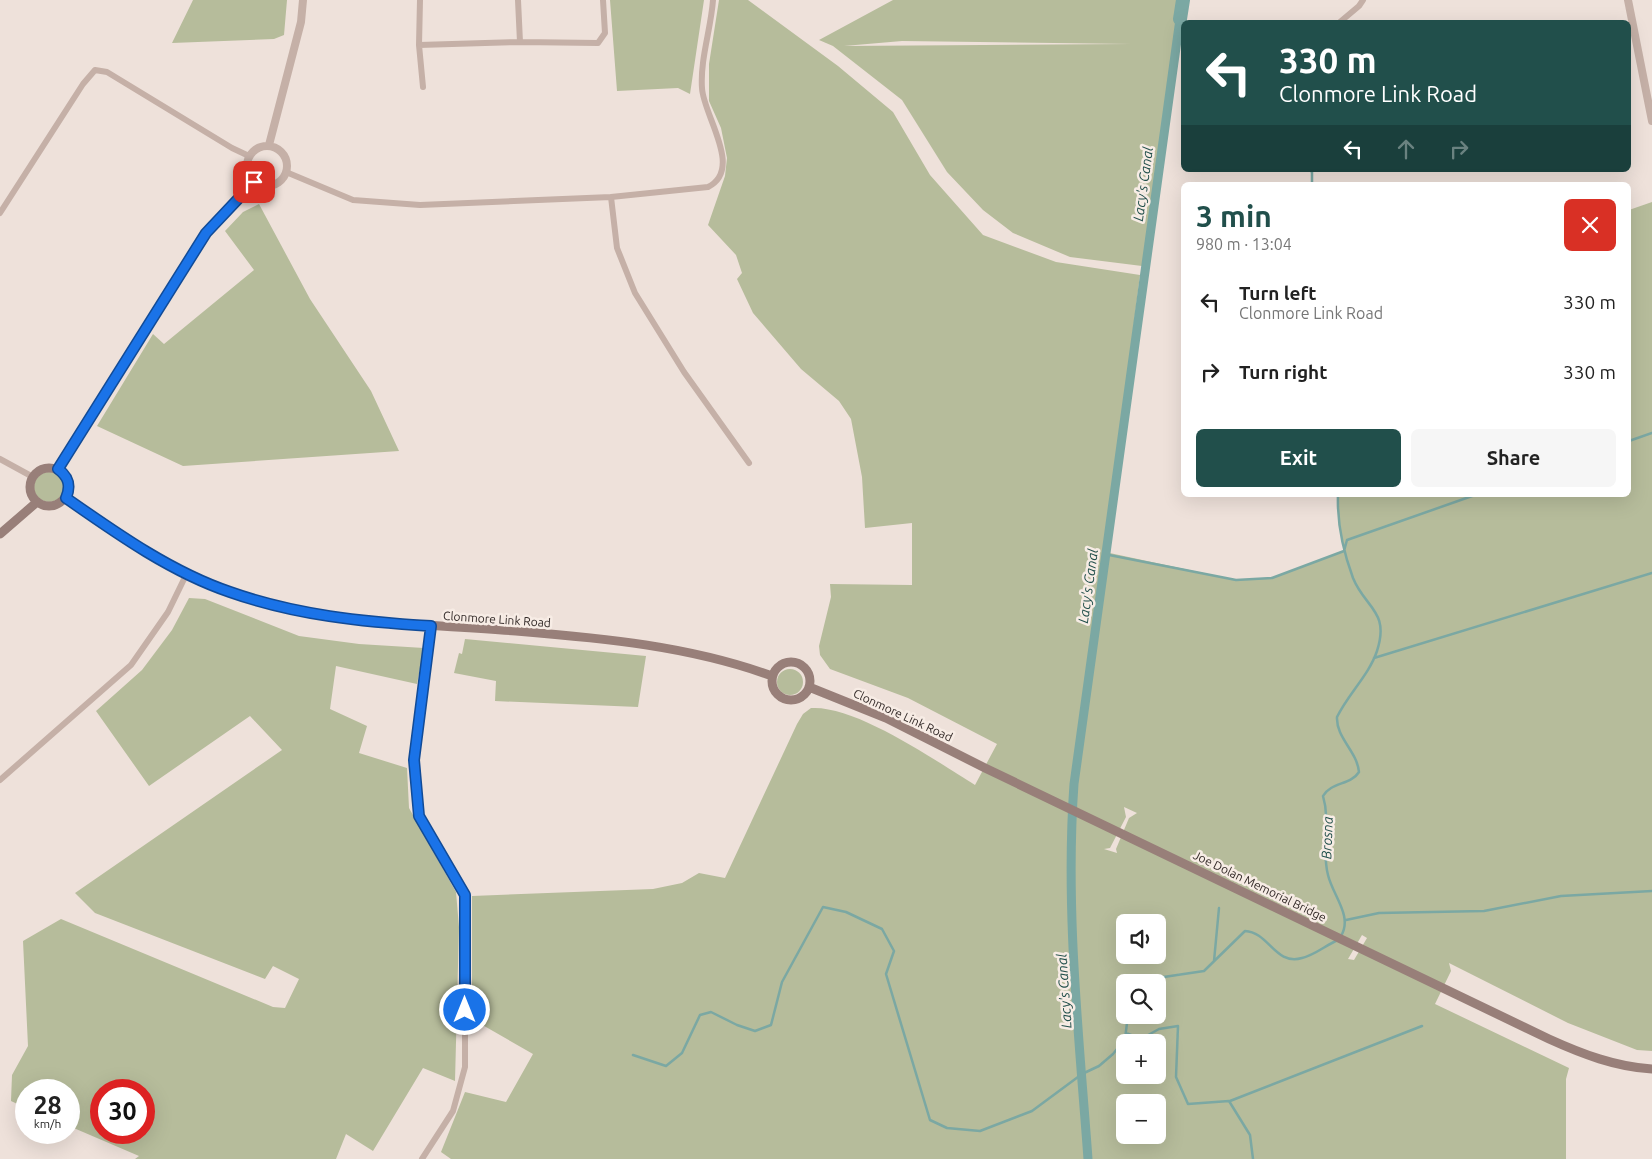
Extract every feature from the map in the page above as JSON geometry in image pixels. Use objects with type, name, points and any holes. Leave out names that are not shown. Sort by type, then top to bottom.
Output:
[{"type":"main road","points":[[47,468],[58,469],[63,473],[69,485],[66,498],[56,505],[43,505],[37,502],[31,493],[33,477],[47,468]]},
{"type":"main road","name":"Clonmore Link Road","points":[[66,498],[144,549],[187,574],[230,592],[324,616],[431,626],[516,631],[662,647],[710,656],[772,676]]},
{"type":"main road","points":[[0,534],[37,502]]},
{"type":"main road","points":[[796,662],[806,669],[810,681],[809,687],[802,697],[786,700],[776,693],[771,682],[772,676],[784,663],[796,662]]},
{"type":"main road","name":"Clonmore Link Road","points":[[809,687],[886,718],[985,768]]},
{"type":"main road","name":"Joe Dolan Memorial Bridge","points":[[985,768],[1586,1055],[1632,1068],[1652,1069]]},
{"type":"street","points":[[269,145],[301,22],[302,0]]},
{"type":"street","points":[[420,0],[419,45],[423,86]]},
{"type":"street","points":[[518,0],[520,42]]},
{"type":"street","points":[[419,45],[520,42],[598,43],[605,34],[602,0]]},
{"type":"street","points":[[286,172],[353,200],[420,205],[611,197],[708,187],[715,183],[722,172],[722,153],[705,105],[702,88],[713,0]]},
{"type":"street","points":[[1342,20],[1359,6],[1362,0]]},
{"type":"street","points":[[1628,0],[1652,121]]},
{"type":"street","points":[[0,213],[82,84],[95,70],[107,72],[232,148],[249,156]]},
{"type":"street","points":[[269,145],[275,147],[284,155],[286,160],[286,172],[283,178],[272,185],[266,186],[254,182],[247,172],[249,156],[258,147],[269,145]]},
{"type":"street","points":[[58,469],[206,233],[254,182]]},
{"type":"street","points":[[611,197],[617,248],[635,293],[684,372],[749,463]]},
{"type":"street","points":[[0,459],[33,477]]},
{"type":"street","points":[[0,780],[131,665],[168,612],[187,574]]},
{"type":"street","points":[[422,1159],[453,1111],[465,1067],[465,895],[419,816],[414,760],[431,626]]},
{"type":"green space","points":[[193,0],[287,0],[284,35],[274,39],[172,43]]},
{"type":"green space","points":[[610,0],[704,0],[690,94],[678,88],[617,91]]},
{"type":"green space","points":[[719,0],[748,0],[838,66],[893,112],[930,175],[983,235],[1056,262],[1140,275],[1105,552],[1236,580],[1272,578],[1344,551],[1338,517],[1338,497],[1631,497],[1631,209],[1652,202],[1652,1051],[1637,1050],[1568,1023],[1449,963],[1451,971],[1435,1004],[1569,1068],[1566,1079],[1566,1159],[451,1159],[441,1152],[465,1092],[506,1102],[533,1054],[472,1019],[472,896],[653,889],[682,883],[699,873],[725,878],[797,724],[803,714],[811,708],[829,709],[850,715],[872,725],[918,749],[975,785],[997,744],[908,698],[830,669],[820,655],[819,646],[831,597],[830,584],[912,585],[912,523],[865,528],[862,477],[851,419],[839,401],[801,369],[753,313],[737,279],[742,273],[736,255],[708,225],[725,176],[727,158],[721,128],[709,101],[709,64]],"holes":[[[1124,807],[1137,813],[1129,818],[1116,849],[1117,853],[1104,849],[1110,848],[1126,817]],[[1362,935],[1367,938],[1354,960],[1348,959]]]},
{"type":"green space","points":[[893,0],[1183,0],[1142,266],[1070,257],[1013,233],[983,210],[947,172],[902,100],[833,46],[819,40]],"holes":[[[902,41],[1131,44],[844,46]]]},
{"type":"green space","points":[[259,204],[310,299],[371,391],[399,451],[183,466],[97,426],[153,334],[164,344],[254,270],[225,231],[243,212]]},
{"type":"green space","points":[[49,472],[55,473],[63,481],[63,493],[55,501],[49,502],[43,501],[35,493],[34,487],[35,481],[43,473]]},
{"type":"green space","points":[[189,598],[205,599],[299,636],[359,644],[424,648],[417,684],[336,666],[330,709],[367,726],[359,753],[407,768],[409,808],[456,892],[459,927],[455,1081],[423,1068],[373,1151],[346,1134],[336,1159],[135,1159],[139,1156],[111,1144],[155,1144],[155,1079],[90,1079],[90,1135],[80,1131],[80,1079],[15,1079],[15,1103],[11,1101],[12,1075],[28,1046],[23,941],[61,919],[273,1007],[285,1008],[299,979],[273,966],[265,979],[95,913],[75,893],[282,750],[250,716],[149,786],[96,711],[142,670],[172,630]]},
{"type":"green space","points":[[465,639],[646,656],[638,707],[495,701],[496,681],[454,673],[459,653],[462,654]]},
{"type":"green space","points":[[790,669],[799,673],[803,682],[799,691],[790,695],[781,691],[777,682],[781,673]]},
{"type":"waterway","name":"Brosna","points":[[1180,19],[1183,0]]},
{"type":"waterway","name":"Lacy's Canal","points":[[1088,1159],[1072,925],[1071,878],[1074,784],[1180,19]]},
{"type":"waterway","name":"Brosna","points":[[1312,172],[1312,182]]},
{"type":"waterway","points":[[1631,440],[1652,433]]},
{"type":"waterway","name":"Brosna","points":[[1338,497],[1340,527],[1349,568],[1358,588],[1378,618],[1380,627],[1380,638],[1373,660],[1337,717],[1340,731],[1355,758],[1359,772],[1351,779],[1331,788],[1323,796],[1326,816],[1326,865],[1330,883],[1341,906],[1345,921],[1341,936]]},
{"type":"waterway","points":[[1104,554],[1236,580],[1272,578],[1344,551],[1347,540],[1469,497]]},
{"type":"waterway","points":[[1374,658],[1652,573]]},
{"type":"waterway","points":[[1346,920],[1379,913],[1484,911],[1561,896],[1652,891]]},
{"type":"waterway","points":[[633,1055],[666,1066],[682,1053],[700,1015],[711,1012],[737,1025],[755,1031],[771,1025],[782,982],[823,907],[846,912],[882,929],[894,951],[886,974],[930,1120],[947,1128],[980,1131],[1032,1111],[1082,1074],[1099,1066],[1113,1054],[1125,1039],[1127,1024]]},
{"type":"waterway","points":[[1214,961],[1219,908]]},
{"type":"waterway","name":"Brosna","points":[[1166,977],[1204,971],[1245,931],[1260,937],[1278,953],[1293,959],[1311,955],[1338,940]]},
{"type":"waterway","name":"Brosna","points":[[1126,1033],[1141,1039],[1159,1029],[1178,1026],[1176,1077],[1188,1104],[1229,1101],[1250,1135],[1253,1159]]},
{"type":"waterway","points":[[1230,1101],[1422,1026]]},
{"type":"route","points":[[254,182],[206,233],[58,469],[63,473],[69,485],[66,498],[144,549],[187,574],[211,585],[274,605],[324,616],[368,622],[431,626],[414,760],[419,816],[465,895],[465,1010]]}]
